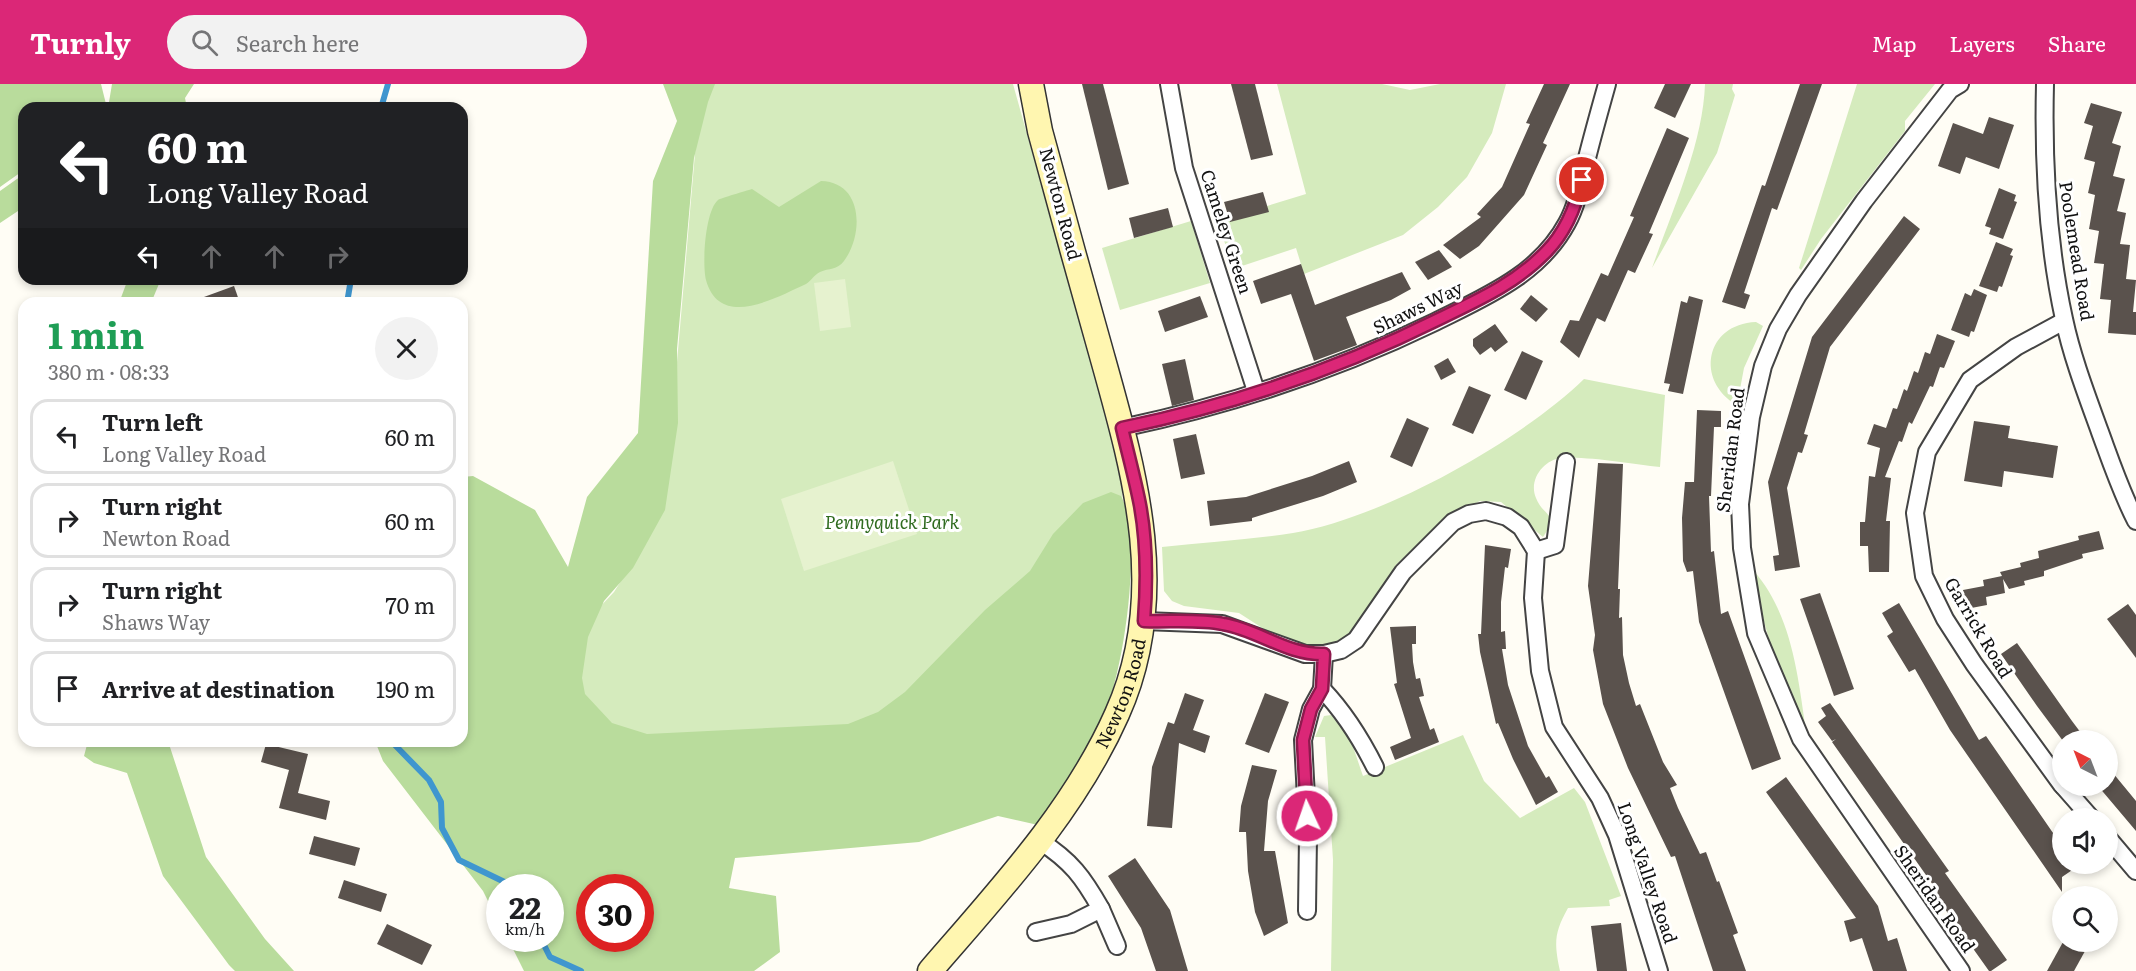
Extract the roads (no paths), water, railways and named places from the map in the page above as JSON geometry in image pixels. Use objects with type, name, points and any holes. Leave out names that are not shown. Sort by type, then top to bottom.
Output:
[{"type":"street","name":"Newton Road","points":[[930,971],[1040,841],[1102,747],[1118,712],[1139,650],[1144,621],[1147,579],[1140,504],[1122,428],[1050,170],[1031,84]]},
{"type":"street","name":"Cameley Green","points":[[1169,84],[1184,168],[1256,391]]},
{"type":"street","name":"Shaws Way","points":[[1122,428],[1190,412],[1311,375],[1372,352],[1497,291],[1522,274],[1548,250],[1574,207],[1607,84]]},
{"type":"street","name":"Sheridan Road","points":[[1960,84],[1950,90],[1864,201],[1798,295],[1778,329],[1762,366],[1751,417],[1740,504],[1742,548],[1756,633],[1801,740],[1961,971]]},
{"type":"street","name":"Poolemead Road","points":[[2045,84],[2043,159],[2051,244],[2064,321],[2124,499],[2136,520]]},
{"type":"street","name":"Garrick Road","points":[[2052,771],[1974,664],[1946,619],[1924,576],[1915,513],[1927,452],[1970,380],[2016,347],[2064,321]]},
{"type":"street","points":[[1144,621],[1222,624],[1305,654],[1324,654],[1341,650],[1356,640],[1403,572],[1452,522],[1469,514],[1486,512],[1507,517],[1521,527],[1536,552],[1555,545],[1566,462]]},
{"type":"street","name":"Long Valley Road","points":[[1536,552],[1533,598],[1540,671],[1554,727],[1600,798],[1617,835],[1659,971]]},
{"type":"street","points":[[1307,910],[1308,836],[1303,740],[1311,709],[1322,689],[1324,654]]},
{"type":"street","points":[[1322,689],[1341,708],[1356,729],[1375,767]]},
{"type":"street","name":"Garrick Road","points":[[2071,796],[2082,808]]},
{"type":"street","points":[[1040,841],[1071,864],[1083,877],[1101,909],[1117,946]]},
{"type":"street","points":[[2118,850],[2136,871]]},
{"type":"street","points":[[1036,932],[1071,924],[1101,909]]},
{"type":"waterway","points":[[383,102],[388,84]]},
{"type":"waterway","points":[[348,297],[350,285]]},
{"type":"waterway","points":[[397,747],[429,780],[441,802],[442,828],[459,860],[488,874]]},
{"type":"waterway","points":[[548,952],[550,957],[581,971]]},
{"type":"park label","name":"Pennyquick Park","points":[[892,523]]}]
